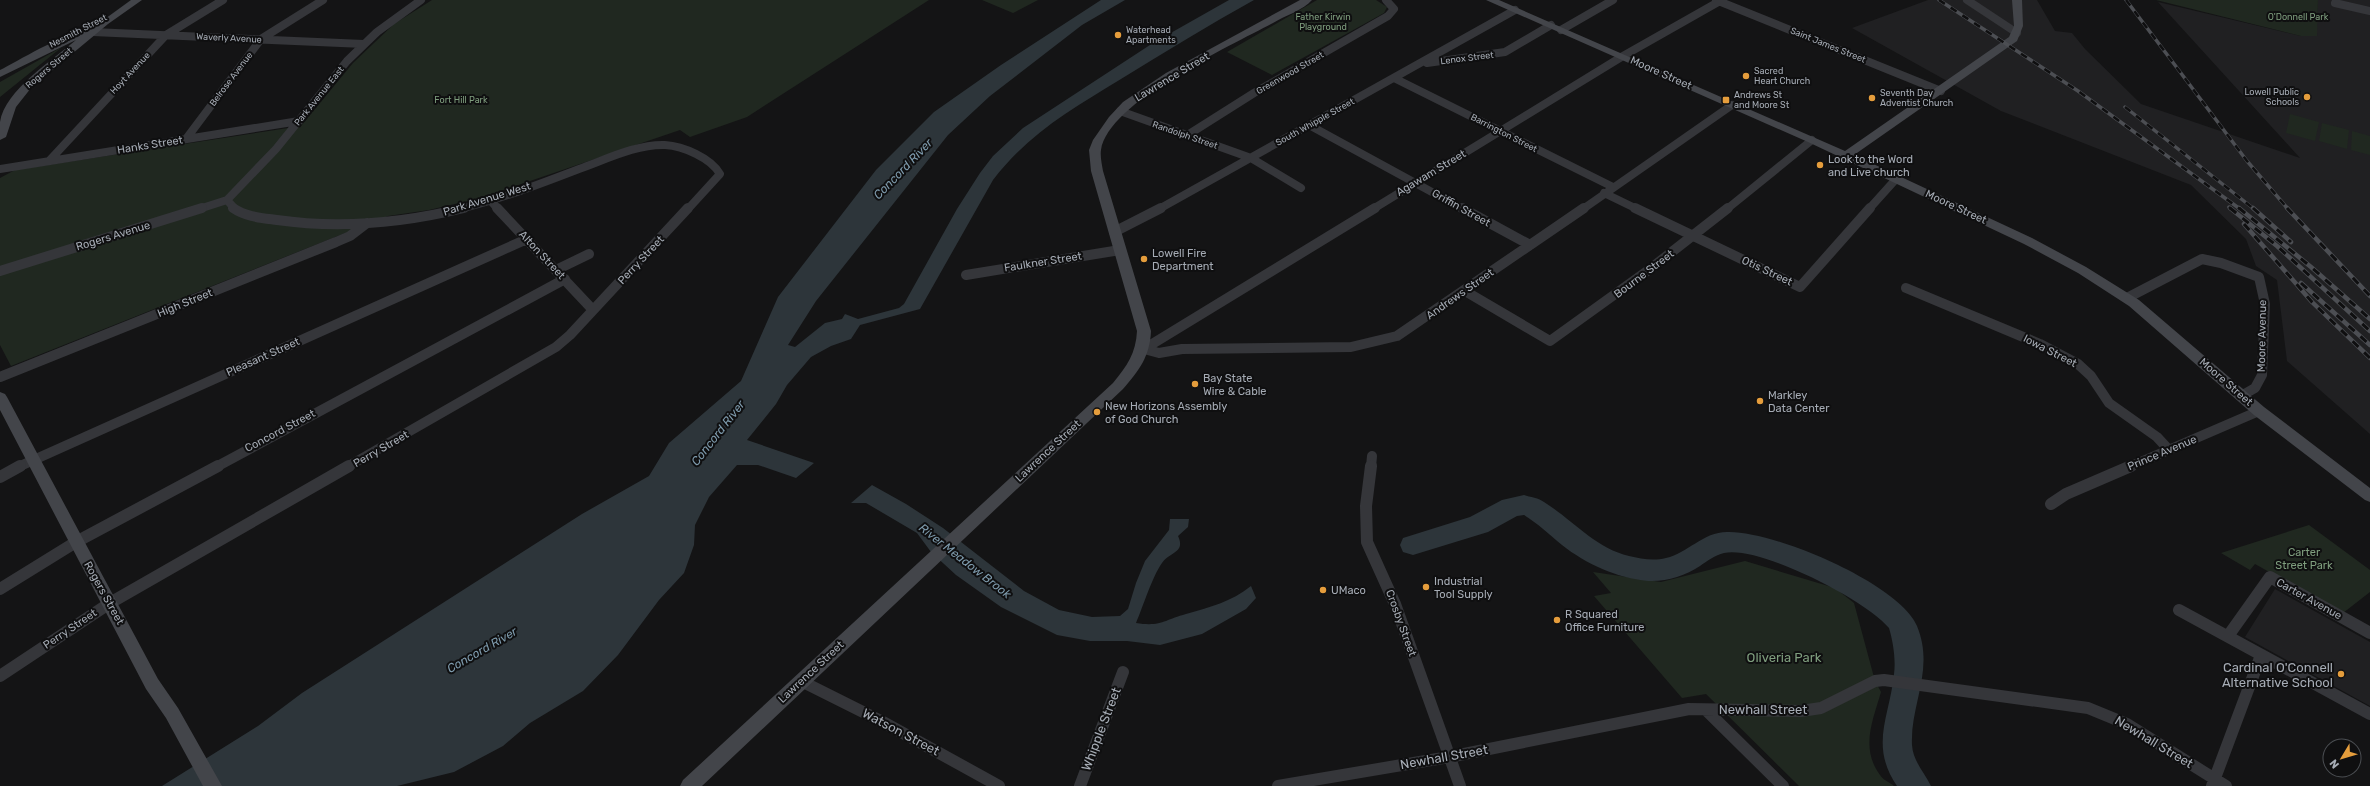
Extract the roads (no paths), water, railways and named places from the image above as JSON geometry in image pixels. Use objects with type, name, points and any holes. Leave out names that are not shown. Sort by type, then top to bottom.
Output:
[{"type":"street","name":"Rogers Street","points":[[0,137],[11,106],[27,86],[123,8],[137,0]]},
{"type":"street","name":"Hoyt Avenue","points":[[49,161],[166,35],[223,0]]},
{"type":"street","name":"Belrose Avenue","points":[[186,139],[261,39],[323,0]]},
{"type":"street","name":"Park Avenue East","points":[[226,200],[228,195],[243,184],[267,160],[338,71],[364,44],[421,0]]},
{"type":"street","name":"Lawrence Street","points":[[689,786],[1118,386],[1137,365],[1144,349],[1144,331],[1097,171],[1095,150],[1105,130],[1120,111],[1139,95],[1170,75],[1307,0]]},
{"type":"street","name":"Greenwood Street","points":[[1186,136],[1254,93],[1388,16],[1394,9],[1386,0]]},
{"type":"street","name":"Lenox Street","points":[[1423,64],[1495,55],[1505,52],[1613,0]]},
{"type":"street","points":[[1967,0],[2017,33]]},
{"type":"street","points":[[1846,156],[2010,42],[2017,33],[2017,0]]},
{"type":"street","name":"Moore Street","points":[[1497,1],[1812,140],[2036,245],[2127,298],[2259,411],[2370,496]]},
{"type":"street","name":"Agawam Street","points":[[1144,349],[1623,56],[1718,1]]},
{"type":"street","name":"Saint James Street","points":[[1718,1],[1940,91]]},
{"type":"street","points":[[2335,3],[2370,11]]},
{"type":"street","name":"Nesmith Street","points":[[0,74],[123,8]]},
{"type":"street","name":"South Whipple Street","points":[[1114,232],[1394,78],[1423,64],[1515,10]]},
{"type":"street","name":"Nesmith Street","points":[[34,55],[75,37],[94,32]]},
{"type":"street","name":"Waverly Avenue","points":[[94,32],[364,44]]},
{"type":"street","name":"Barrington Street","points":[[1394,78],[1613,187]]},
{"type":"street","name":"Andrews Street","points":[[1144,349],[1159,352],[1182,349],[1352,347],[1373,343],[1409,330],[1732,105]]},
{"type":"street","name":"Randolph Street","points":[[1120,111],[1186,136],[1251,158],[1301,188]]},
{"type":"street","name":"Hanks Street","points":[[0,169],[299,121]]},
{"type":"street","name":"Griffin Street","points":[[1309,125],[1530,245]]},
{"type":"street","name":"Bourne Street","points":[[1465,291],[1550,341],[1607,303],[1694,236],[1812,140]]},
{"type":"street","name":"Park Avenue West","points":[[226,200],[230,207],[240,212],[282,221],[321,224],[368,223],[431,215],[490,200],[656,146],[674,146],[719,170]]},
{"type":"street","name":"Perry Street","points":[[0,676],[110,603],[548,352],[570,335],[716,180],[719,170]]},
{"type":"street","name":"Otis Street","points":[[1604,193],[1800,287],[1896,179]]},
{"type":"street","name":"Rogers Avenue","points":[[0,271],[226,200]]},
{"type":"street","name":"Alton Street","points":[[490,200],[593,310]]},
{"type":"street","name":"High Street","points":[[0,377],[336,242],[350,236],[368,223]]},
{"type":"street","name":"Pleasant Street","points":[[0,477],[32,459],[527,239]]},
{"type":"street","name":"Faulkner Street","points":[[966,275],[1120,250]]},
{"type":"street","points":[[556,270],[589,254]]},
{"type":"street","name":"Moore Avenue","points":[[2127,298],[2199,260],[2206,259],[2228,265],[2259,277],[2264,304],[2262,375],[2260,383],[2254,389],[2241,396]]},
{"type":"street","name":"Concord Street","points":[[0,589],[76,542],[564,279]]},
{"type":"street","name":"Iowa Street","points":[[1906,288],[2040,344],[2078,364],[2091,376],[2109,404],[2147,429],[2169,450]]},
{"type":"street","name":"Rogers Street","points":[[0,397],[152,684],[172,713],[213,786]]},
{"type":"street","name":"Prince Avenue","points":[[2051,504],[2066,494],[2259,411]]},
{"type":"street","name":"Crosby Street","points":[[1372,456],[1366,506],[1367,542],[1395,604],[1460,786]]},
{"type":"street","name":"Carter Avenue","points":[[2228,636],[2270,577],[2370,633]]},
{"type":"street","points":[[2179,610],[2370,714]]},
{"type":"street","points":[[2213,782],[2261,655]]},
{"type":"street","name":"Whipple Street","points":[[1080,786],[1123,672]]},
{"type":"street","name":"Newhall Street","points":[[1278,786],[1449,756],[1689,709],[1706,710],[1724,708],[1802,711],[1820,708],[1876,681],[1884,680],[2088,708],[2127,724],[2213,782],[2226,786]]},
{"type":"street","name":"Watson Street","points":[[801,681],[883,722],[999,786]]},
{"type":"street","points":[[1706,710],[1783,786]]},
{"type":"water","name":"Concord River","points":[[1101,0],[1125,0],[1082,25],[990,96],[948,135],[816,301],[788,345],[795,347],[825,323],[842,319],[845,314],[858,319],[899,308],[904,304],[957,209],[980,173],[993,156],[1023,128],[1153,43],[1229,0],[1254,0],[1085,101],[1036,135],[1007,163],[993,180],[920,309],[860,325],[851,339],[831,346],[811,357],[787,385],[776,404],[747,440],[814,463],[796,478],[758,465],[737,465],[709,497],[695,525],[694,545],[684,573],[659,600],[618,655],[583,691],[530,723],[503,746],[454,772],[397,786],[162,786],[258,726],[302,693],[582,514],[649,476],[669,443],[741,381],[778,297],[876,170],[934,112],[1001,65]]},
{"type":"water","points":[[872,485],[906,504],[943,528],[1024,591],[1059,610],[1092,617],[1120,616],[1128,609],[1145,561],[1169,530],[1170,519],[1189,519],[1188,527],[1178,536],[1180,546],[1176,552],[1165,559],[1158,569],[1136,623],[1151,624],[1162,622],[1212,606],[1236,596],[1251,586],[1256,598],[1246,609],[1202,634],[1160,645],[1127,641],[1090,641],[1057,635],[1001,607],[956,575],[931,552],[917,533],[866,503],[851,503]]},
{"type":"waterway","name":"River Meadow Brook","points":[[1413,545],[1479,525],[1511,507],[1524,505],[1534,508],[1573,539],[1599,556],[1630,567],[1648,570],[1671,568],[1681,564],[1706,549],[1726,542],[1742,543],[1764,548],[1816,568],[1866,594],[1884,606],[1897,617],[1902,624],[1906,635],[1909,675],[1897,732],[1897,745],[1899,758],[1905,772],[1915,786]]},
{"type":"railway","points":[[1939,0],[2078,91],[2240,209]]},
{"type":"railway","points":[[2126,0],[2247,161],[2288,209]]},
{"type":"railway","points":[[2125,107],[2254,209]]},
{"type":"railway","points":[[2230,208],[2277,246],[2370,331]]},
{"type":"railway","points":[[2239,208],[2311,267],[2370,319]]},
{"type":"railway","points":[[2253,208],[2291,242]]},
{"type":"railway","points":[[2287,208],[2370,296]]},
{"type":"railway","points":[[2244,224],[2312,302],[2370,358]]},
{"type":"railway","points":[[2301,283],[2370,345]]},
{"type":"place","name":"Waterhead Apartments","points":[[1118,35]]},
{"type":"place","name":"Sacred Heart Church","points":[[1746,76]]},
{"type":"place","name":"Lowell Public Schools","points":[[2307,97]]},
{"type":"place","name":"Seventh Day Adventist Church","points":[[1872,98]]},
{"type":"place","name":"Andrews St and Moore St","points":[[1726,100]]},
{"type":"place","name":"Look to the Word and Live church","points":[[1820,165]]},
{"type":"place","name":"Lowell Fire Department","points":[[1144,259]]},
{"type":"place","name":"Bay State Wire & Cable","points":[[1195,384]]},
{"type":"place","name":"Markley Data Center","points":[[1760,401]]},
{"type":"place","name":"New Horizons Assembly of God Church","points":[[1097,412]]},
{"type":"place","name":"Industrial Tool Supply","points":[[1426,587]]},
{"type":"place","name":"UMaco","points":[[1323,590]]},
{"type":"place","name":"R Squared Office Furniture","points":[[1557,620]]},
{"type":"place","name":"Cardinal O'Connell Alternative School","points":[[2341,674]]},
{"type":"park label","name":"O'Donnell Park","points":[[2298,17]]},
{"type":"park label","name":"Father Kirwin Playground","points":[[1323,22]]},
{"type":"park label","name":"Fort Hill Park","points":[[461,100]]},
{"type":"park label","name":"Carter Street Park","points":[[2304,558]]},
{"type":"park label","name":"Oliveria Park","points":[[1784,657]]}]
